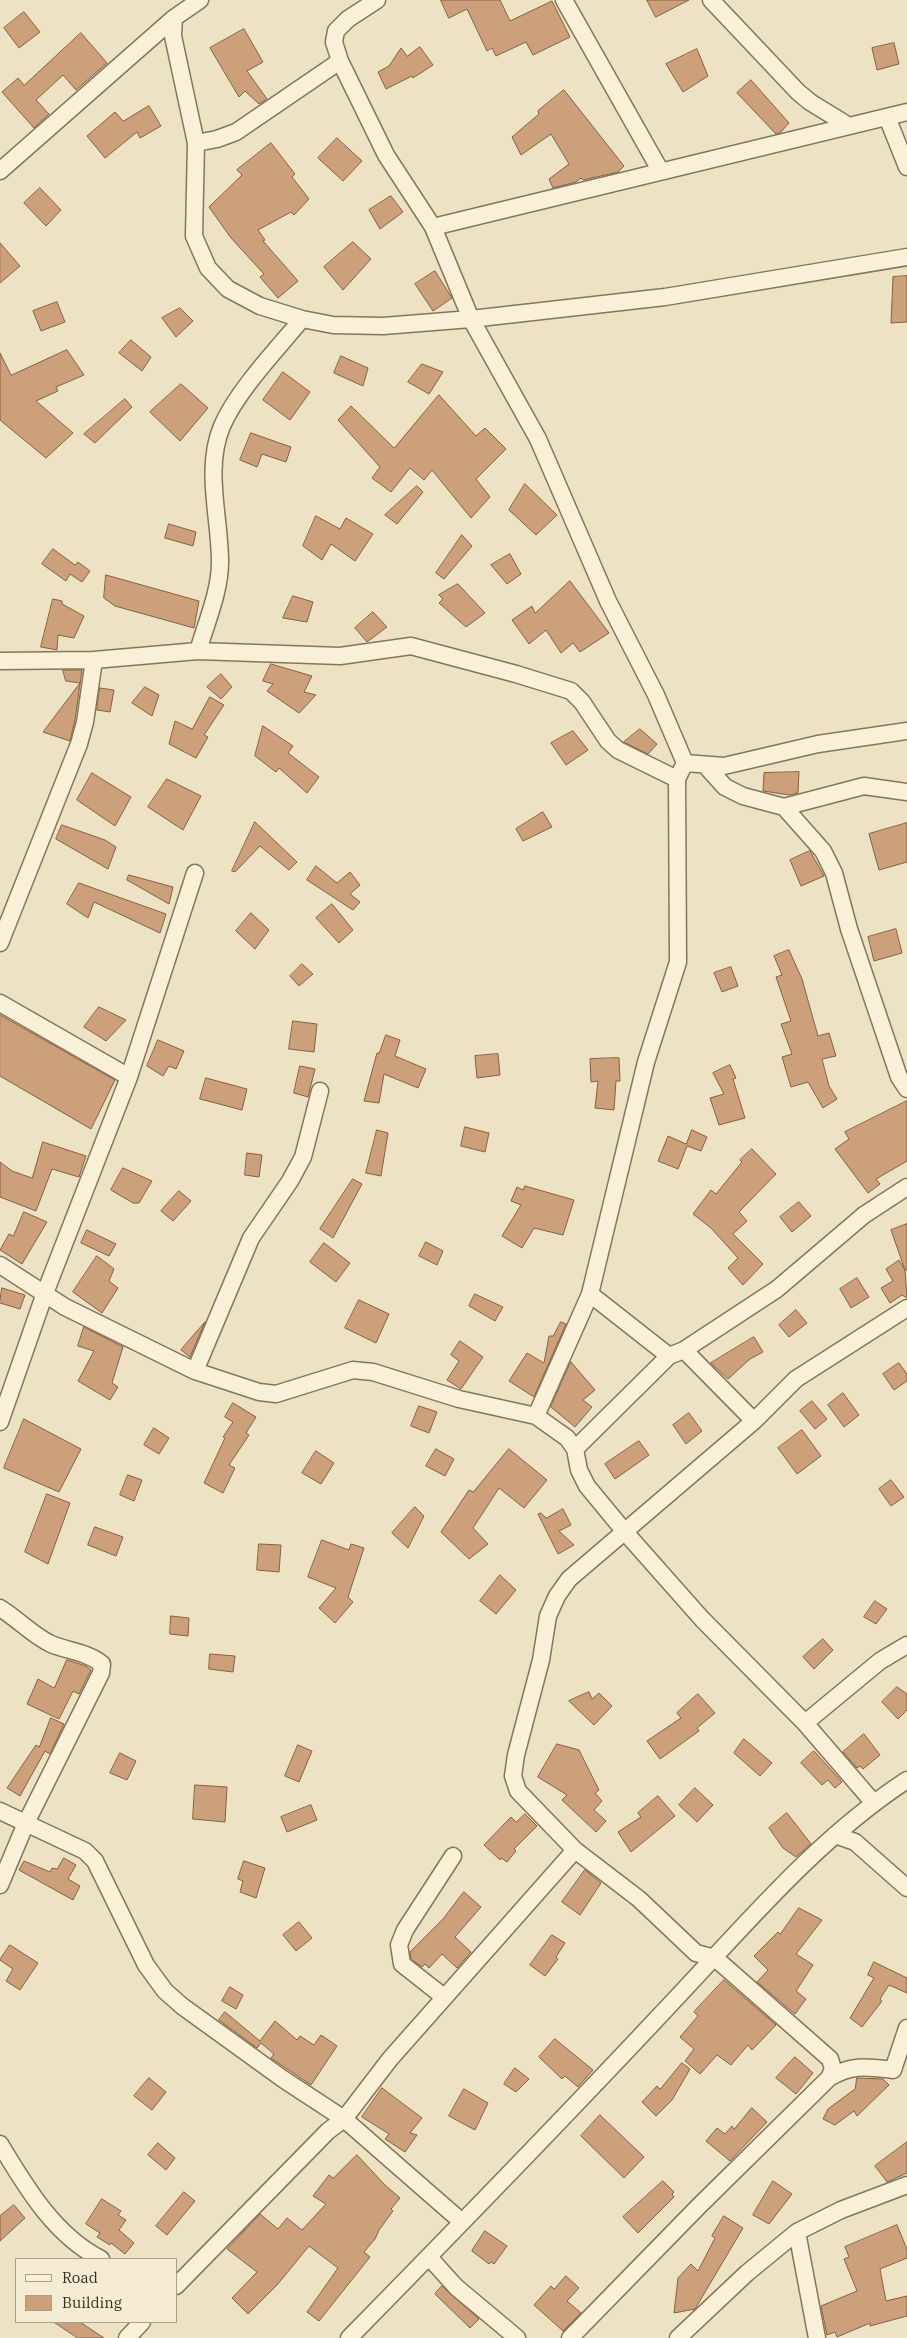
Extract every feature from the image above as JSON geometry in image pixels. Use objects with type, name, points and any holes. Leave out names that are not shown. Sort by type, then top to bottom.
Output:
[{"type":"street","points":[[0,171],[174,18],[200,0]]},
{"type":"street","points":[[377,0],[348,19],[336,31],[334,42],[340,61],[386,155],[433,227],[471,319],[538,439],[608,601],[656,695],[685,763],[677,779],[678,962],[646,1062],[590,1294],[536,1416]]},
{"type":"street","points":[[564,0],[660,170]]},
{"type":"street","points":[[710,0],[798,92],[810,102],[849,126]]},
{"type":"street","points":[[174,18],[173,36],[196,143],[194,236],[208,268],[228,289],[260,306],[302,319],[334,325],[383,326],[471,319],[665,297],[907,257]]},
{"type":"street","points":[[196,143],[217,140],[236,132],[340,61]]},
{"type":"street","points":[[433,227],[660,170],[907,112]]},
{"type":"street","points":[[887,117],[907,167]]},
{"type":"street","points":[[198,651],[217,587],[220,563],[213,458],[222,426],[242,394],[302,319]]},
{"type":"street","points":[[0,661],[94,660],[198,651],[331,656],[410,646],[516,674],[571,692],[582,702],[608,741],[618,750],[677,779]]},
{"type":"street","points":[[0,944],[79,744],[85,722],[94,660]]},
{"type":"street","points":[[685,763],[724,766],[818,744],[907,731]]},
{"type":"street","points":[[705,766],[725,787],[743,796],[784,807],[864,786],[907,792]]},
{"type":"street","points":[[784,807],[823,851],[834,873],[849,929],[898,1077],[907,1089]]},
{"type":"street","points":[[0,1422],[45,1293],[129,1077],[195,872]]},
{"type":"street","points":[[0,1003],[129,1077]]},
{"type":"street","points":[[195,1371],[250,1238],[290,1181],[304,1157],[320,1091]]},
{"type":"street","points":[[575,1449],[676,1353],[777,1288],[864,1215],[907,1187]]},
{"type":"street","points":[[0,1266],[65,1307],[195,1371],[259,1392],[276,1394],[354,1370],[373,1372],[459,1399],[536,1416],[567,1438],[575,1449],[579,1470],[587,1486],[625,1532],[702,1619],[805,1723],[873,1802]]},
{"type":"street","points":[[590,1294],[676,1353],[754,1421]]},
{"type":"street","points":[[829,2078],[833,2069],[830,2059],[715,1958],[696,1953],[639,1899],[575,1850],[518,1792],[513,1776],[516,1755],[541,1660],[548,1616],[557,1596],[570,1579],[754,1421],[796,1379],[907,1308]]},
{"type":"street","points":[[0,1608],[32,1633],[53,1644],[92,1657],[102,1664],[101,1673],[26,1823],[0,1885]]},
{"type":"street","points":[[805,1723],[880,1661],[907,1645]]},
{"type":"street","points":[[349,2338],[715,1958],[810,1856],[873,1802],[907,1780]]},
{"type":"street","points":[[0,1811],[85,1851],[95,1861],[146,1965],[165,1991],[182,2006],[275,2073],[344,2119],[462,2222]]},
{"type":"street","points":[[835,1835],[855,1842],[907,1888]]},
{"type":"street","points":[[178,2284],[328,2131],[344,2119],[390,2059],[575,1850]]},
{"type":"street","points":[[444,1997],[402,1964],[399,1945],[405,1930],[453,1856]]},
{"type":"street","points":[[570,2338],[699,2206],[829,2078],[846,2069],[861,2066],[893,2070],[907,2028]]},
{"type":"street","points":[[0,2144],[46,2213],[72,2240],[99,2258]]},
{"type":"street","points":[[678,2338],[748,2273],[797,2232],[841,2210],[907,2185]]},
{"type":"street","points":[[797,2232],[817,2338]]},
{"type":"street","points":[[429,2257],[456,2287],[516,2338]]},
{"type":"street","points":[[127,2338],[141,2323]]},
{"type":"building","points":[[441,0],[500,0],[510,21],[552,1],[570,37],[533,55],[526,42],[496,56],[492,48],[487,51],[467,9],[449,18]]},
{"type":"building","points":[[647,0],[689,0],[656,17]]},
{"type":"building","points":[[24,12],[40,32],[19,48],[4,28]]},
{"type":"building","points":[[244,29],[263,62],[247,71],[267,99],[259,104],[245,91],[239,97],[210,48]]},
{"type":"building","points":[[81,33],[107,63],[76,90],[63,75],[36,100],[49,114],[34,128],[2,92],[18,78],[24,85]]},
{"type":"building","points":[[894,43],[899,64],[877,70],[872,48]]},
{"type":"building","points":[[420,47],[433,65],[413,78],[412,76],[386,89],[378,72],[389,66],[401,48],[407,56]]},
{"type":"building","points":[[697,49],[708,76],[683,92],[666,64]]},
{"type":"building","points":[[751,80],[789,123],[780,133],[776,134],[737,93]]},
{"type":"building","points":[[564,90],[624,166],[618,172],[583,180],[581,178],[576,182],[553,188],[549,179],[569,164],[551,134],[521,155],[512,137],[539,114],[538,111]]},
{"type":"building","points":[[149,106],[161,126],[140,138],[137,132],[105,158],[87,136],[115,112],[123,121]]},
{"type":"building","points":[[337,138],[362,161],[343,181],[318,158]]},
{"type":"building","points":[[271,143],[295,174],[292,177],[309,199],[294,215],[291,212],[258,230],[265,240],[263,241],[298,281],[278,298],[260,277],[264,274],[231,238],[209,207],[242,175],[237,170]]},
{"type":"building","points":[[40,188],[61,210],[46,226],[24,203]]},
{"type":"building","points":[[391,196],[403,212],[380,229],[369,210]]},
{"type":"building","points":[[353,242],[371,259],[343,290],[324,267]]},
{"type":"building","points":[[0,243],[20,266],[0,283]]},
{"type":"building","points":[[435,271],[452,298],[433,311],[415,284]]},
{"type":"building","points":[[907,276],[907,322],[891,323],[893,277]]},
{"type":"building","points":[[57,302],[65,322],[41,331],[33,311]]},
{"type":"building","points":[[180,308],[193,321],[176,337],[162,318]]},
{"type":"building","points":[[131,340],[151,357],[142,371],[119,353]]},
{"type":"building","points":[[67,350],[84,375],[56,387],[58,391],[36,401],[73,433],[46,458],[0,420],[0,353],[11,375]]},
{"type":"building","points":[[341,356],[368,368],[363,386],[334,373]]},
{"type":"building","points":[[422,364],[443,372],[429,394],[408,382]]},
{"type":"building","points":[[283,372],[310,392],[290,420],[263,400]]},
{"type":"building","points":[[181,384],[208,408],[180,441],[150,412]]},
{"type":"building","points":[[439,395],[476,436],[485,428],[506,449],[476,479],[490,497],[471,518],[432,470],[424,480],[410,468],[391,492],[372,478],[380,467],[338,420],[351,406],[394,448]]},
{"type":"building","points":[[125,399],[132,407],[95,443],[84,434]]},
{"type":"building","points":[[251,433],[291,447],[286,462],[262,454],[257,467],[240,460]]},
{"type":"building","points":[[525,484],[557,515],[536,535],[509,510]]},
{"type":"building","points":[[417,486],[423,492],[397,524],[385,515]]},
{"type":"building","points":[[316,516],[340,529],[346,518],[373,534],[355,561],[331,544],[322,560],[303,546]]},
{"type":"building","points":[[169,524],[196,532],[193,546],[165,538]]},
{"type":"building","points":[[462,535],[472,546],[444,579],[436,573]]},
{"type":"building","points":[[53,549],[75,565],[78,562],[90,571],[82,582],[70,574],[66,581],[42,564]]},
{"type":"building","points":[[510,554],[521,574],[507,584],[491,565]]},
{"type":"building","points":[[106,575],[199,601],[194,628],[115,606],[104,598]]},
{"type":"building","points":[[570,581],[609,633],[580,652],[573,643],[561,653],[546,630],[529,644],[512,620],[532,606],[535,613]]},
{"type":"building","points":[[458,584],[485,613],[466,627],[439,603],[443,599],[439,595]]},
{"type":"building","points":[[293,596],[313,602],[307,622],[283,618]]},
{"type":"building","points":[[53,599],[62,601],[62,604],[84,616],[74,638],[58,635],[57,650],[41,647]]},
{"type":"building","points":[[373,612],[387,627],[367,642],[355,628]]},
{"type":"building","points":[[271,664],[312,676],[304,692],[316,695],[299,713],[267,691],[273,684],[263,681]]},
{"type":"building","points":[[63,670],[82,670],[75,720],[70,741],[43,732],[80,683],[66,681]]},
{"type":"building","points":[[221,674],[232,687],[221,699],[207,687]]},
{"type":"building","points":[[145,687],[159,695],[152,716],[132,703]]},
{"type":"building","points":[[100,688],[114,690],[110,712],[97,710]]},
{"type":"building","points":[[210,697],[224,705],[204,735],[208,737],[196,758],[169,744],[175,721],[192,729]]},
{"type":"building","points":[[263,726],[293,746],[288,753],[319,777],[307,793],[279,768],[276,772],[255,756]]},
{"type":"building","points":[[640,729],[657,744],[648,754],[624,742]]},
{"type":"building","points":[[573,731],[588,750],[566,765],[551,743]]},
{"type":"building","points":[[799,772],[798,793],[789,795],[763,791],[764,773]]},
{"type":"building","points":[[92,773],[131,797],[115,826],[77,800]]},
{"type":"building","points":[[167,779],[201,796],[183,830],[148,807]]},
{"type":"building","points":[[543,812],[552,827],[523,841],[516,829]]},
{"type":"building","points":[[255,822],[297,862],[289,870],[260,846],[235,872],[232,871]]},
{"type":"building","points":[[907,823],[907,862],[879,870],[869,834]]},
{"type":"building","points":[[62,825],[105,840],[116,847],[108,869],[56,839]]},
{"type":"building","points":[[810,851],[824,876],[801,886],[790,860]]},
{"type":"building","points":[[316,866],[337,883],[350,872],[360,885],[350,894],[360,902],[353,910],[307,880]]},
{"type":"building","points":[[129,875],[173,887],[169,904],[127,880]]},
{"type":"building","points":[[79,883],[166,914],[160,933],[94,902],[88,918],[67,904]]},
{"type":"building","points":[[332,904],[353,930],[339,943],[316,918]]},
{"type":"building","points":[[251,913],[269,930],[255,949],[236,931]]},
{"type":"building","points":[[896,929],[902,953],[874,961],[868,937]]},
{"type":"building","points":[[789,950],[802,979],[818,1036],[829,1033],[836,1056],[822,1059],[829,1086],[837,1099],[823,1108],[808,1082],[791,1087],[782,1057],[792,1054],[781,1024],[791,1021],[776,977],[782,975],[774,956]]},
{"type":"building","points":[[302,964],[313,974],[299,986],[290,976]]},
{"type":"building","points":[[731,967],[738,986],[722,992],[714,973]]},
{"type":"building","points":[[99,1007],[126,1020],[106,1041],[84,1027]]},
{"type":"building","points":[[0,1015],[115,1080],[91,1129],[0,1076]]},
{"type":"building","points":[[293,1021],[317,1024],[314,1052],[289,1049]]},
{"type":"building","points":[[386,1035],[400,1040],[395,1056],[426,1069],[418,1088],[384,1074],[379,1103],[364,1101],[377,1053],[379,1053]]},
{"type":"building","points":[[158,1040],[184,1051],[176,1069],[169,1066],[163,1076],[147,1066]]},
{"type":"building","points":[[498,1054],[500,1075],[477,1078],[475,1056]]},
{"type":"building","points":[[619,1058],[620,1081],[616,1081],[614,1110],[595,1108],[598,1081],[591,1082],[590,1059]]},
{"type":"building","points":[[730,1065],[736,1078],[733,1079],[745,1118],[719,1125],[710,1098],[724,1094],[713,1073]]},
{"type":"building","points":[[300,1066],[315,1069],[308,1097],[294,1093]]},
{"type":"building","points":[[206,1078],[247,1089],[242,1110],[200,1099]]},
{"type":"building","points":[[907,1101],[907,1161],[876,1179],[880,1184],[868,1193],[835,1149],[849,1139],[845,1132]]},
{"type":"building","points":[[465,1127],[489,1133],[485,1152],[461,1146]]},
{"type":"building","points":[[377,1130],[388,1133],[381,1176],[366,1173]]},
{"type":"building","points":[[692,1130],[707,1137],[701,1151],[687,1146],[678,1169],[658,1161],[668,1136],[686,1144]]},
{"type":"building","points":[[43,1142],[86,1156],[79,1177],[52,1169],[36,1211],[0,1197],[0,1162],[12,1171],[32,1178]]},
{"type":"building","points":[[752,1149],[776,1174],[739,1212],[747,1221],[733,1234],[763,1264],[743,1285],[728,1268],[738,1258],[711,1228],[693,1214],[711,1190],[716,1194],[742,1162],[740,1160]]},
{"type":"building","points":[[247,1153],[262,1155],[259,1177],[245,1175]]},
{"type":"building","points":[[123,1168],[152,1181],[139,1203],[133,1203],[111,1190]]},
{"type":"building","points":[[353,1179],[362,1184],[333,1238],[320,1229]]},
{"type":"building","points":[[525,1186],[574,1200],[563,1235],[534,1228],[522,1248],[502,1236],[521,1205],[511,1201],[517,1187],[523,1190]]},
{"type":"building","points":[[179,1191],[191,1201],[173,1221],[161,1211]]},
{"type":"building","points":[[799,1202],[811,1216],[792,1232],[780,1217]]},
{"type":"building","points":[[24,1212],[47,1222],[22,1264],[0,1250],[9,1234],[13,1236]]},
{"type":"building","points":[[907,1224],[907,1270],[905,1270],[891,1230]]},
{"type":"building","points":[[87,1230],[116,1244],[109,1256],[81,1243]]},
{"type":"building","points":[[426,1242],[443,1251],[437,1265],[419,1256]]},
{"type":"building","points":[[324,1243],[350,1263],[336,1282],[310,1262]]},
{"type":"building","points":[[97,1256],[114,1269],[109,1281],[118,1288],[102,1313],[73,1292]]},
{"type":"building","points":[[899,1260],[905,1270],[907,1298],[902,1295],[890,1303],[881,1288],[893,1281],[886,1269]]},
{"type":"building","points":[[857,1278],[869,1297],[851,1308],[840,1289]]},
{"type":"building","points":[[2,1288],[25,1295],[20,1309],[0,1303]]},
{"type":"building","points":[[475,1294],[503,1307],[495,1321],[469,1306]]},
{"type":"building","points":[[359,1300],[389,1314],[376,1343],[345,1328]]},
{"type":"building","points":[[796,1310],[807,1323],[789,1337],[779,1325]]},
{"type":"building","points":[[205,1322],[190,1357],[181,1350]]},
{"type":"building","points":[[561,1322],[566,1324],[534,1397],[509,1381],[527,1353],[544,1363],[549,1336],[553,1336]]},
{"type":"building","points":[[84,1327],[123,1347],[112,1383],[118,1387],[110,1400],[78,1381],[94,1351],[78,1346]]},
{"type":"building","points":[[754,1337],[763,1352],[750,1359],[728,1379],[711,1363]]},
{"type":"building","points":[[460,1341],[483,1357],[461,1389],[447,1380],[459,1361],[451,1355]]},
{"type":"building","points":[[571,1362],[595,1390],[583,1400],[592,1407],[575,1427],[551,1407]]},
{"type":"building","points":[[899,1363],[907,1374],[907,1381],[894,1390],[883,1374]]},
{"type":"building","points":[[843,1393],[859,1415],[844,1427],[828,1405]]},
{"type":"building","points":[[812,1401],[827,1419],[815,1429],[800,1411]]},
{"type":"building","points":[[233,1403],[256,1417],[246,1433],[249,1435],[229,1465],[235,1468],[223,1493],[204,1483],[225,1438],[223,1437],[233,1422],[225,1417]]},
{"type":"building","points":[[419,1406],[437,1412],[429,1433],[411,1426]]},
{"type":"building","points":[[689,1413],[702,1431],[686,1444],[673,1425]]},
{"type":"building","points":[[24,1419],[81,1449],[59,1492],[4,1468]]},
{"type":"building","points":[[154,1428],[169,1438],[159,1454],[144,1445]]},
{"type":"building","points":[[802,1430],[821,1456],[797,1474],[778,1448]]},
{"type":"building","points":[[639,1441],[649,1455],[615,1479],[605,1464]]},
{"type":"building","points":[[436,1449],[454,1459],[445,1476],[426,1466]]},
{"type":"building","points":[[509,1449],[547,1480],[524,1508],[499,1488],[473,1528],[488,1544],[469,1559],[441,1532],[469,1490],[473,1492]]},
{"type":"building","points":[[316,1451],[334,1463],[321,1484],[302,1473]]},
{"type":"building","points":[[128,1475],[142,1480],[134,1501],[120,1495]]},
{"type":"building","points":[[891,1480],[904,1497],[891,1506],[879,1489]]},
{"type":"building","points":[[47,1494],[70,1503],[48,1564],[25,1552]]},
{"type":"building","points":[[415,1507],[424,1516],[408,1548],[392,1533]]},
{"type":"building","points":[[563,1509],[571,1525],[559,1531],[574,1545],[558,1554],[538,1514],[541,1513],[546,1518]]},
{"type":"building","points":[[95,1527],[123,1537],[116,1556],[88,1545]]},
{"type":"building","points":[[322,1540],[349,1550],[351,1544],[364,1548],[348,1597],[353,1602],[335,1623],[319,1608],[336,1588],[308,1577]]},
{"type":"building","points":[[259,1544],[281,1545],[279,1572],[257,1570]]},
{"type":"building","points":[[500,1575],[516,1590],[496,1614],[480,1601]]},
{"type":"building","points":[[875,1601],[887,1609],[876,1624],[864,1617]]},
{"type":"building","points":[[171,1616],[189,1618],[188,1636],[170,1634]]},
{"type":"building","points":[[823,1639],[833,1650],[814,1669],[803,1657]]},
{"type":"building","points":[[210,1654],[235,1656],[233,1672],[209,1669]]},
{"type":"building","points":[[67,1660],[86,1666],[91,1670],[79,1694],[73,1691],[59,1719],[27,1704],[38,1679],[54,1688]]},
{"type":"building","points":[[897,1687],[907,1694],[907,1710],[898,1719],[882,1702]]},
{"type":"building","points":[[589,1692],[592,1699],[599,1693],[612,1706],[594,1725],[569,1701]]},
{"type":"building","points":[[698,1694],[715,1713],[697,1728],[699,1731],[660,1759],[647,1741],[681,1718],[677,1713]]},
{"type":"building","points":[[51,1718],[64,1724],[50,1754],[45,1751],[20,1796],[7,1788],[36,1745],[39,1747]]},
{"type":"building","points":[[864,1734],[880,1755],[863,1769],[860,1766],[857,1768],[843,1752]]},
{"type":"building","points":[[744,1739],[772,1763],[760,1776],[734,1753]]},
{"type":"building","points":[[557,1744],[579,1750],[599,1790],[595,1793],[602,1801],[594,1810],[606,1821],[596,1832],[562,1800],[567,1795],[538,1777]]},
{"type":"building","points":[[298,1745],[312,1751],[299,1782],[285,1776]]},
{"type":"building","points":[[814,1751],[842,1782],[835,1788],[828,1780],[822,1785],[801,1763]]},
{"type":"building","points":[[120,1753],[136,1761],[127,1780],[110,1773]]},
{"type":"building","points":[[195,1785],[227,1787],[225,1822],[193,1819]]},
{"type":"building","points":[[695,1788],[713,1805],[697,1822],[679,1805]]},
{"type":"building","points":[[658,1796],[675,1816],[631,1852],[618,1832],[641,1817],[638,1813]]},
{"type":"building","points":[[311,1805],[317,1820],[287,1832],[281,1817]]},
{"type":"building","points":[[787,1813],[811,1844],[796,1857],[783,1848],[769,1828]]},
{"type":"building","points":[[525,1814],[537,1826],[514,1849],[516,1851],[507,1862],[501,1858],[500,1860],[484,1845],[511,1817],[516,1822]]},
{"type":"building","points":[[64,1858],[76,1865],[68,1879],[80,1886],[73,1900],[19,1870],[24,1861],[50,1872],[52,1868],[57,1869]]},
{"type":"building","points":[[244,1861],[265,1868],[256,1898],[240,1892],[243,1881],[238,1879]]},
{"type":"building","points":[[585,1870],[601,1883],[580,1915],[562,1902]]},
{"type":"building","points":[[464,1892],[481,1907],[455,1937],[471,1952],[457,1968],[442,1954],[429,1968],[425,1964],[422,1967],[411,1959],[410,1952],[443,1919]]},
{"type":"building","points":[[799,1908],[822,1920],[796,1954],[813,1965],[796,1991],[806,1999],[795,2014],[757,1982],[768,1970],[754,1956],[778,1932],[780,1934]]},
{"type":"building","points":[[299,1922],[312,1938],[296,1951],[283,1935]]},
{"type":"building","points":[[552,1935],[565,1943],[556,1957],[558,1959],[545,1976],[530,1965]]},
{"type":"building","points":[[10,1945],[38,1963],[20,1990],[6,1981],[13,1969],[0,1960]]},
{"type":"building","points":[[874,1962],[907,1978],[907,1993],[889,1985],[880,1999],[882,2001],[862,2027],[850,2018],[874,1978],[868,1975]]},
{"type":"building","points":[[724,1980],[776,2025],[752,2050],[748,2045],[731,2065],[717,2055],[700,2074],[685,2061],[694,2049],[680,2037],[698,2016],[694,2012]]},
{"type":"building","points":[[230,1987],[243,1995],[236,2009],[222,2001]]},
{"type":"building","points":[[225,2012],[260,2041],[275,2021],[297,2040],[300,2036],[314,2045],[321,2035],[337,2046],[311,2085],[271,2058],[274,2054],[261,2043],[257,2048],[219,2020]]},
{"type":"building","points":[[555,2039],[593,2070],[578,2087],[565,2076],[562,2079],[539,2057]]},
{"type":"building","points":[[795,2057],[813,2073],[796,2094],[776,2078]]},
{"type":"building","points":[[682,2063],[690,2069],[672,2100],[656,2116],[642,2102],[657,2086],[660,2089]]},
{"type":"building","points":[[515,2068],[529,2079],[516,2092],[504,2084]]},
{"type":"building","points":[[149,2078],[166,2092],[152,2110],[134,2096]]},
{"type":"building","points":[[857,2078],[883,2079],[889,2085],[857,2116],[854,2111],[835,2125],[823,2119],[828,2109],[855,2089]]},
{"type":"building","points":[[382,2088],[422,2118],[410,2133],[417,2135],[405,2152],[385,2139],[389,2134],[362,2117]]},
{"type":"building","points":[[464,2089],[488,2103],[475,2130],[449,2116]]},
{"type":"building","points":[[752,2108],[767,2122],[730,2161],[706,2141],[717,2128],[725,2134],[732,2126],[734,2129]]},
{"type":"building","points":[[600,2115],[644,2157],[624,2178],[581,2136]]},
{"type":"building","points":[[907,2142],[907,2173],[887,2182],[875,2166]]},
{"type":"building","points":[[158,2143],[175,2158],[166,2170],[148,2155]]},
{"type":"building","points":[[357,2155],[400,2198],[391,2209],[393,2211],[379,2230],[375,2239],[364,2252],[370,2257],[319,2321],[307,2312],[338,2268],[309,2246],[277,2285],[248,2314],[232,2298],[257,2272],[227,2249],[260,2214],[278,2229],[287,2218],[302,2230],[326,2204],[313,2196],[329,2175],[333,2178]]},
{"type":"building","points":[[663,2181],[674,2192],[672,2194],[674,2197],[638,2233],[623,2217]]},
{"type":"building","points":[[773,2181],[792,2194],[769,2224],[753,2215]]},
{"type":"building","points":[[184,2192],[195,2201],[167,2235],[156,2226]]},
{"type":"building","points":[[102,2199],[121,2211],[118,2215],[126,2220],[119,2230],[134,2243],[125,2254],[111,2243],[110,2245],[97,2237],[100,2233],[86,2224]]},
{"type":"building","points":[[14,2205],[25,2218],[0,2241],[0,2216]]},
{"type":"building","points":[[724,2216],[743,2228],[695,2309],[674,2313],[678,2278],[691,2264],[698,2271],[715,2238],[712,2236]]},
{"type":"building","points":[[897,2225],[907,2249],[907,2258],[880,2269],[886,2301],[907,2296],[907,2316],[870,2326],[870,2323],[837,2337],[835,2332],[827,2335],[821,2306],[857,2291],[844,2259],[849,2257],[845,2247]]},
{"type":"building","points":[[485,2231],[507,2246],[494,2264],[491,2262],[489,2264],[472,2251]]},
{"type":"building","points":[[566,2276],[579,2288],[567,2301],[581,2313],[563,2331],[534,2305],[551,2286],[554,2289]]},
{"type":"building","points":[[442,2286],[479,2319],[470,2328],[435,2294]]},
{"type":"building","points":[[56,2323],[82,2323],[104,2338],[78,2338]]}]
